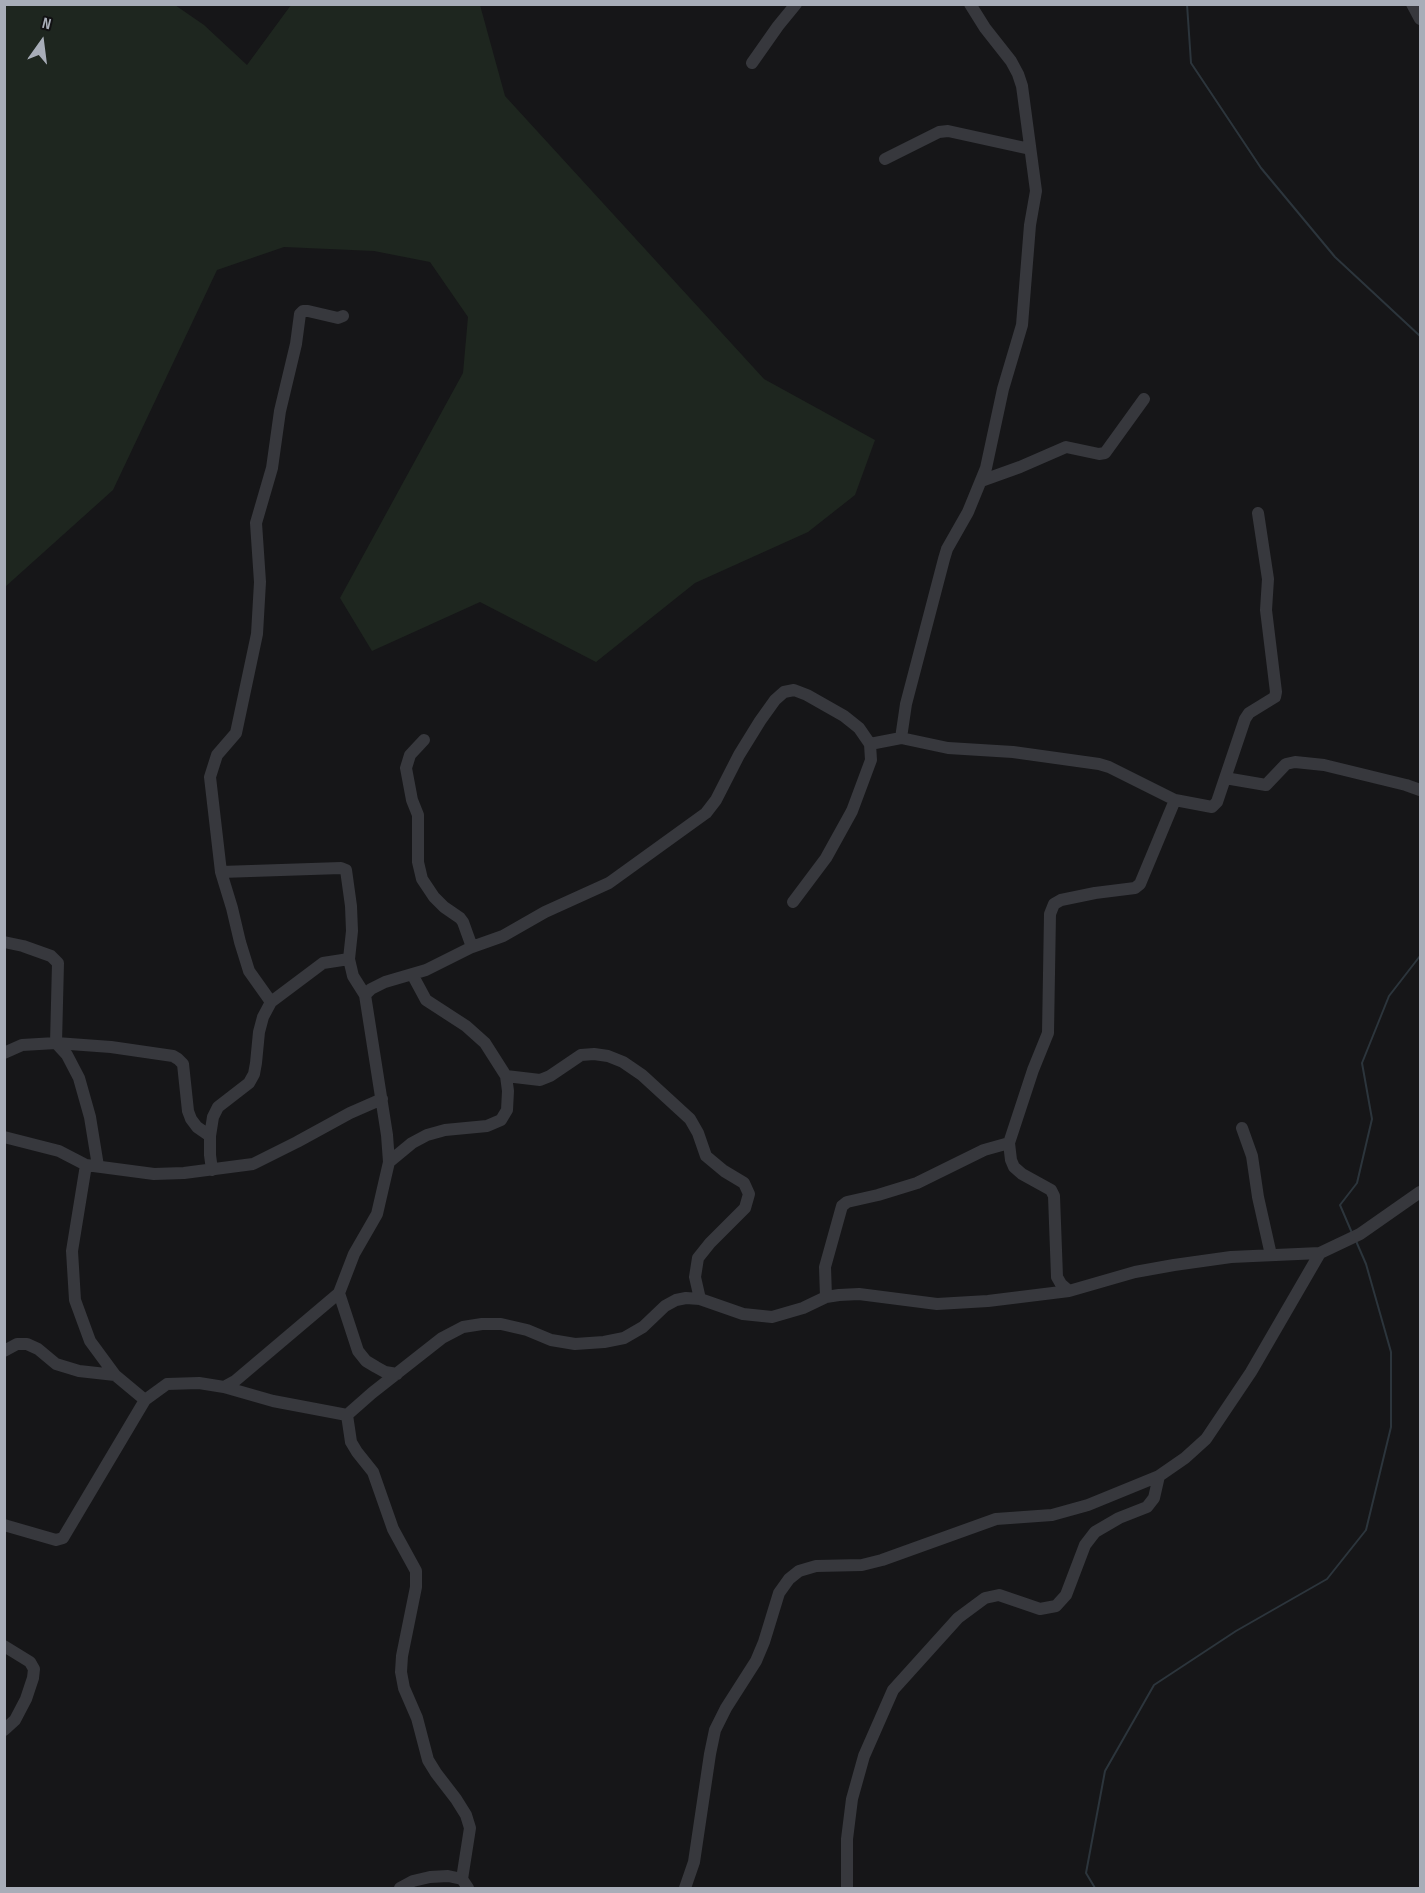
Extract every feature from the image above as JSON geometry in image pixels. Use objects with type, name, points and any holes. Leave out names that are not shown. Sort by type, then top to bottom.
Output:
[{"type":"street","points":[[752,63],[796,4]]},
{"type":"street","points":[[901,738],[906,704],[947,549],[968,512],[990,455],[1003,389],[1022,325],[1030,225],[1036,191],[1022,86],[1018,74],[970,4]]},
{"type":"street","points":[[1412,4],[1420,19]]},
{"type":"street","points":[[885,159],[939,132],[948,131],[1030,149]]},
{"type":"street","points":[[271,1002],[249,971],[221,872],[210,777],[217,755],[237,733],[257,634],[260,582],[256,523],[272,468],[280,411],[296,344],[300,314],[308,310],[338,318],[343,316]]},
{"type":"street","points":[[981,481],[1066,447],[1099,454],[1105,453],[1144,399]]},
{"type":"street","points":[[870,744],[901,738],[948,748],[1013,752],[1099,764],[1175,800],[1212,807],[1217,802],[1245,719],[1249,713],[1275,697],[1276,692],[1266,610],[1268,579],[1258,513]]},
{"type":"street","points":[[365,995],[371,988],[385,982],[443,962],[471,947],[503,936],[545,912],[609,883],[706,813],[716,800],[739,755],[775,700],[784,692],[794,690],[844,716],[859,728],[870,744],[871,759],[852,811],[826,858],[794,902]]},
{"type":"street","points":[[424,740],[410,755],[406,768],[418,815],[418,862],[422,879],[434,897],[463,922],[471,947]]},
{"type":"street","points":[[1225,778],[1266,785],[1286,764],[1295,762],[1324,765],[1420,790]]},
{"type":"street","points":[[1069,1291],[1057,1277],[1054,1196],[1051,1190],[1014,1167],[1009,1143],[1048,1033],[1050,914],[1054,904],[1061,900],[1135,888],[1140,884],[1175,800]]},
{"type":"street","points":[[221,872],[341,868],[346,870],[351,914],[349,958],[353,976],[365,995],[382,1099],[389,1162],[377,1214],[354,1254],[339,1293],[235,1381],[224,1387]]},
{"type":"street","points":[[4,942],[51,956],[58,963],[56,1042],[67,1055],[79,1078],[90,1118],[92,1166],[72,1251],[75,1300],[90,1341],[115,1374],[145,1400]]},
{"type":"street","points":[[212,1170],[210,1136],[213,1117],[218,1107],[249,1083],[254,1074],[259,1032],[263,1017],[271,1002],[323,963],[349,958]]},
{"type":"street","points":[[389,1162],[412,1143],[428,1135],[445,1130],[486,1126],[501,1120],[507,1110],[506,1076],[485,1043],[466,1026],[426,1000],[412,974]]},
{"type":"street","points":[[4,1053],[22,1045],[56,1042],[172,1056],[183,1064],[188,1111],[191,1119],[197,1127],[210,1136]]},
{"type":"street","points":[[506,1076],[540,1080],[581,1056],[594,1053],[608,1056],[623,1062],[642,1075],[690,1119],[706,1156],[724,1171],[744,1183],[749,1194],[745,1208],[698,1258],[695,1277],[700,1299]]},
{"type":"street","points":[[4,1137],[59,1151],[92,1166],[154,1174],[212,1170],[253,1164],[350,1113],[382,1099]]},
{"type":"street","points":[[1242,1128],[1252,1156],[1258,1197],[1271,1255]]},
{"type":"street","points":[[826,1297],[825,1267],[842,1206],[847,1202],[917,1183],[984,1150],[1009,1143]]},
{"type":"street","points":[[347,1415],[442,1338],[463,1327],[501,1324],[527,1330],[551,1340],[575,1344],[624,1338],[644,1327],[665,1306],[686,1298],[700,1299],[743,1314],[772,1317],[803,1308],[826,1297],[859,1294],[937,1304],[988,1301],[1069,1291],[1136,1272],[1174,1265],[1231,1257],[1320,1253],[1360,1234],[1420,1192]]},
{"type":"street","points":[[685,1888],[694,1862],[715,1730],[726,1707],[756,1661],[779,1593],[789,1579],[799,1571],[816,1566],[862,1564],[882,1560],[996,1519],[1052,1515],[1088,1505],[1158,1476],[1185,1458],[1206,1439],[1251,1372],[1320,1253]]},
{"type":"street","points":[[339,1293],[358,1351],[366,1361],[376,1367],[397,1374]]},
{"type":"street","points":[[4,1351],[17,1344],[27,1344],[38,1349],[56,1364],[79,1371],[115,1374]]},
{"type":"street","points":[[5,1526],[56,1540],[63,1538],[145,1400],[167,1384],[199,1383],[224,1387],[273,1401],[347,1415]]},
{"type":"street","points":[[347,1415],[351,1442],[373,1472],[393,1528],[416,1572],[416,1587],[402,1656],[401,1672],[404,1688],[417,1718],[428,1760],[466,1815],[470,1828],[465,1884],[448,1876],[430,1877],[413,1881],[400,1888]]},
{"type":"street","points":[[847,1888],[847,1839],[852,1798],[864,1756],[893,1690],[958,1618],[986,1598],[999,1595],[1040,1609],[1056,1606],[1066,1595],[1085,1545],[1095,1532],[1119,1518],[1147,1507],[1154,1498],[1158,1476]]},
{"type":"street","points":[[4,1646],[30,1662],[34,1669],[26,1699],[15,1720],[4,1730]]},
{"type":"shaded area","points":[[5,4],[175,5],[204,25],[247,65],[291,5],[480,5],[505,96],[764,379],[875,440],[855,495],[808,532],[695,583],[596,662],[480,602],[372,651],[340,598],[463,373],[468,317],[430,262],[374,251],[284,247],[217,270],[113,490],[5,587]]},
{"type":"waterway","points":[[1187,4],[1191,63],[1261,168],[1335,257],[1420,336]]},
{"type":"waterway","points":[[1352,1233],[1340,1205],[1357,1183],[1372,1119],[1362,1063],[1389,996],[1420,956]]},
{"type":"waterway","points":[[1095,1888],[1086,1873],[1105,1771],[1154,1685],[1236,1631],[1327,1579],[1366,1530],[1391,1427],[1391,1352],[1366,1264],[1356,1241]]}]
